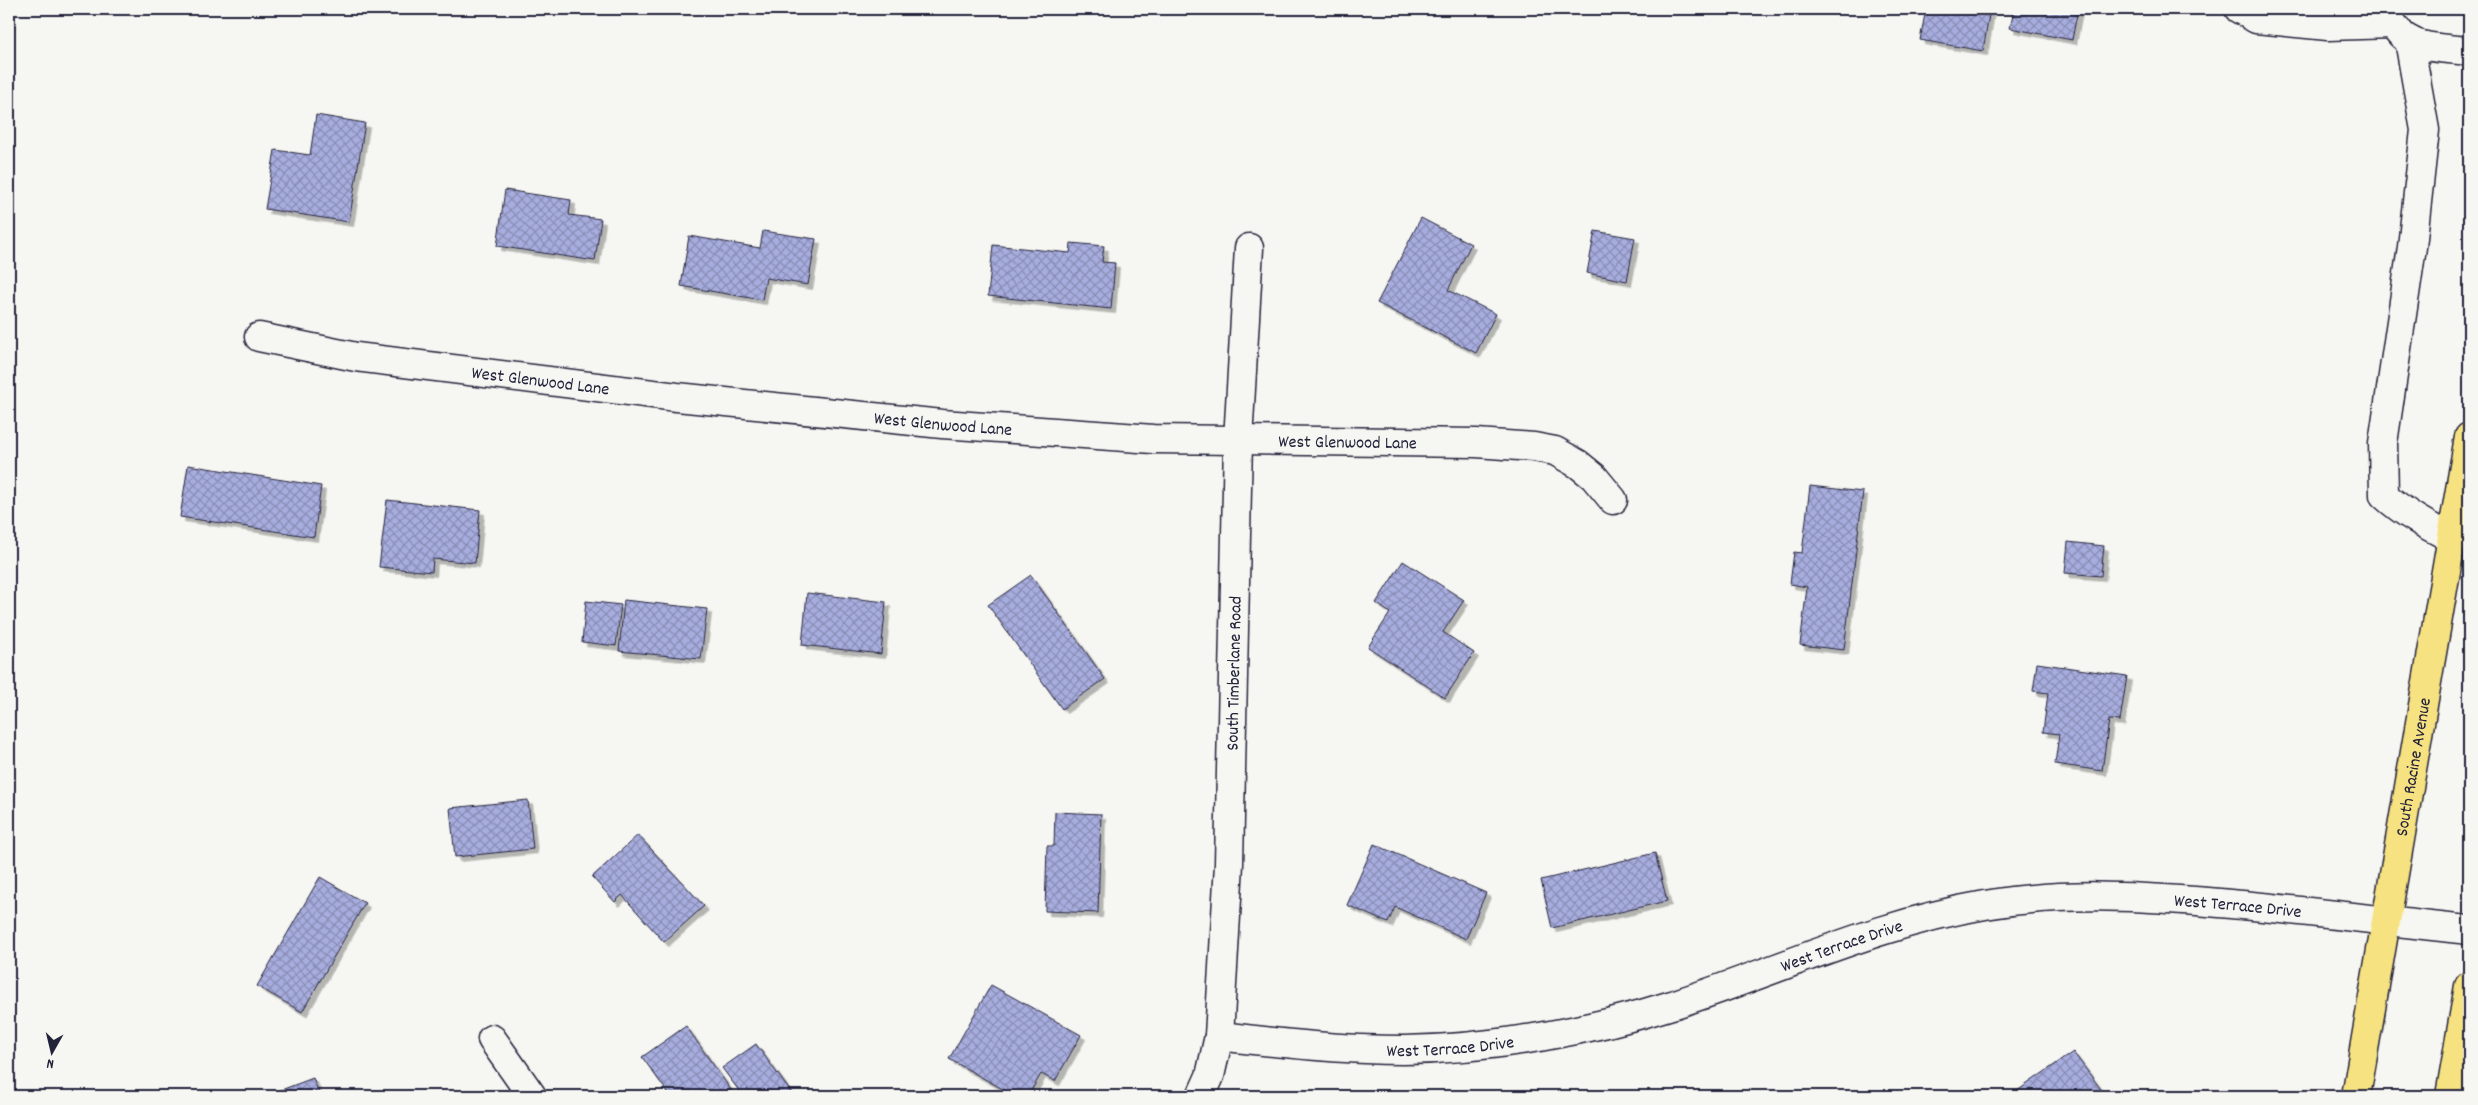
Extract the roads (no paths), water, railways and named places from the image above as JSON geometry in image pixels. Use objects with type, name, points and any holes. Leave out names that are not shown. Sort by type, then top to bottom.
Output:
[{"type":"main road","name":"South Racine Avenue","points":[[2356,1096],[2469,438]]},
{"type":"main road","points":[[2450,1096],[2469,986]]},
{"type":"street","points":[[2239,9],[2256,19],[2328,26],[2397,24],[2421,44],[2469,51]]},
{"type":"street","points":[[2397,24],[2425,130],[2412,247],[2383,444],[2384,495],[2416,521],[2452,538]]},
{"type":"street","name":"South Timberlane Road","points":[[1201,1096],[1210,1076],[1219,1036],[1229,864],[1238,441],[1249,248]]},
{"type":"street","name":"West Glenwood Lane","points":[[259,337],[356,357],[677,398],[952,425],[1153,439],[1476,443],[1534,446],[1555,451],[1578,464],[1594,477],[1613,500]]},
{"type":"street","name":"West Terrace Drive","points":[[1219,1036],[1298,1045],[1406,1050],[1503,1042],[1583,1029],[1673,1005],[1904,923],[1986,904],[2068,896],[2134,896],[2262,907],[2469,930]]},
{"type":"street","points":[[492,1039],[532,1096]]}]
